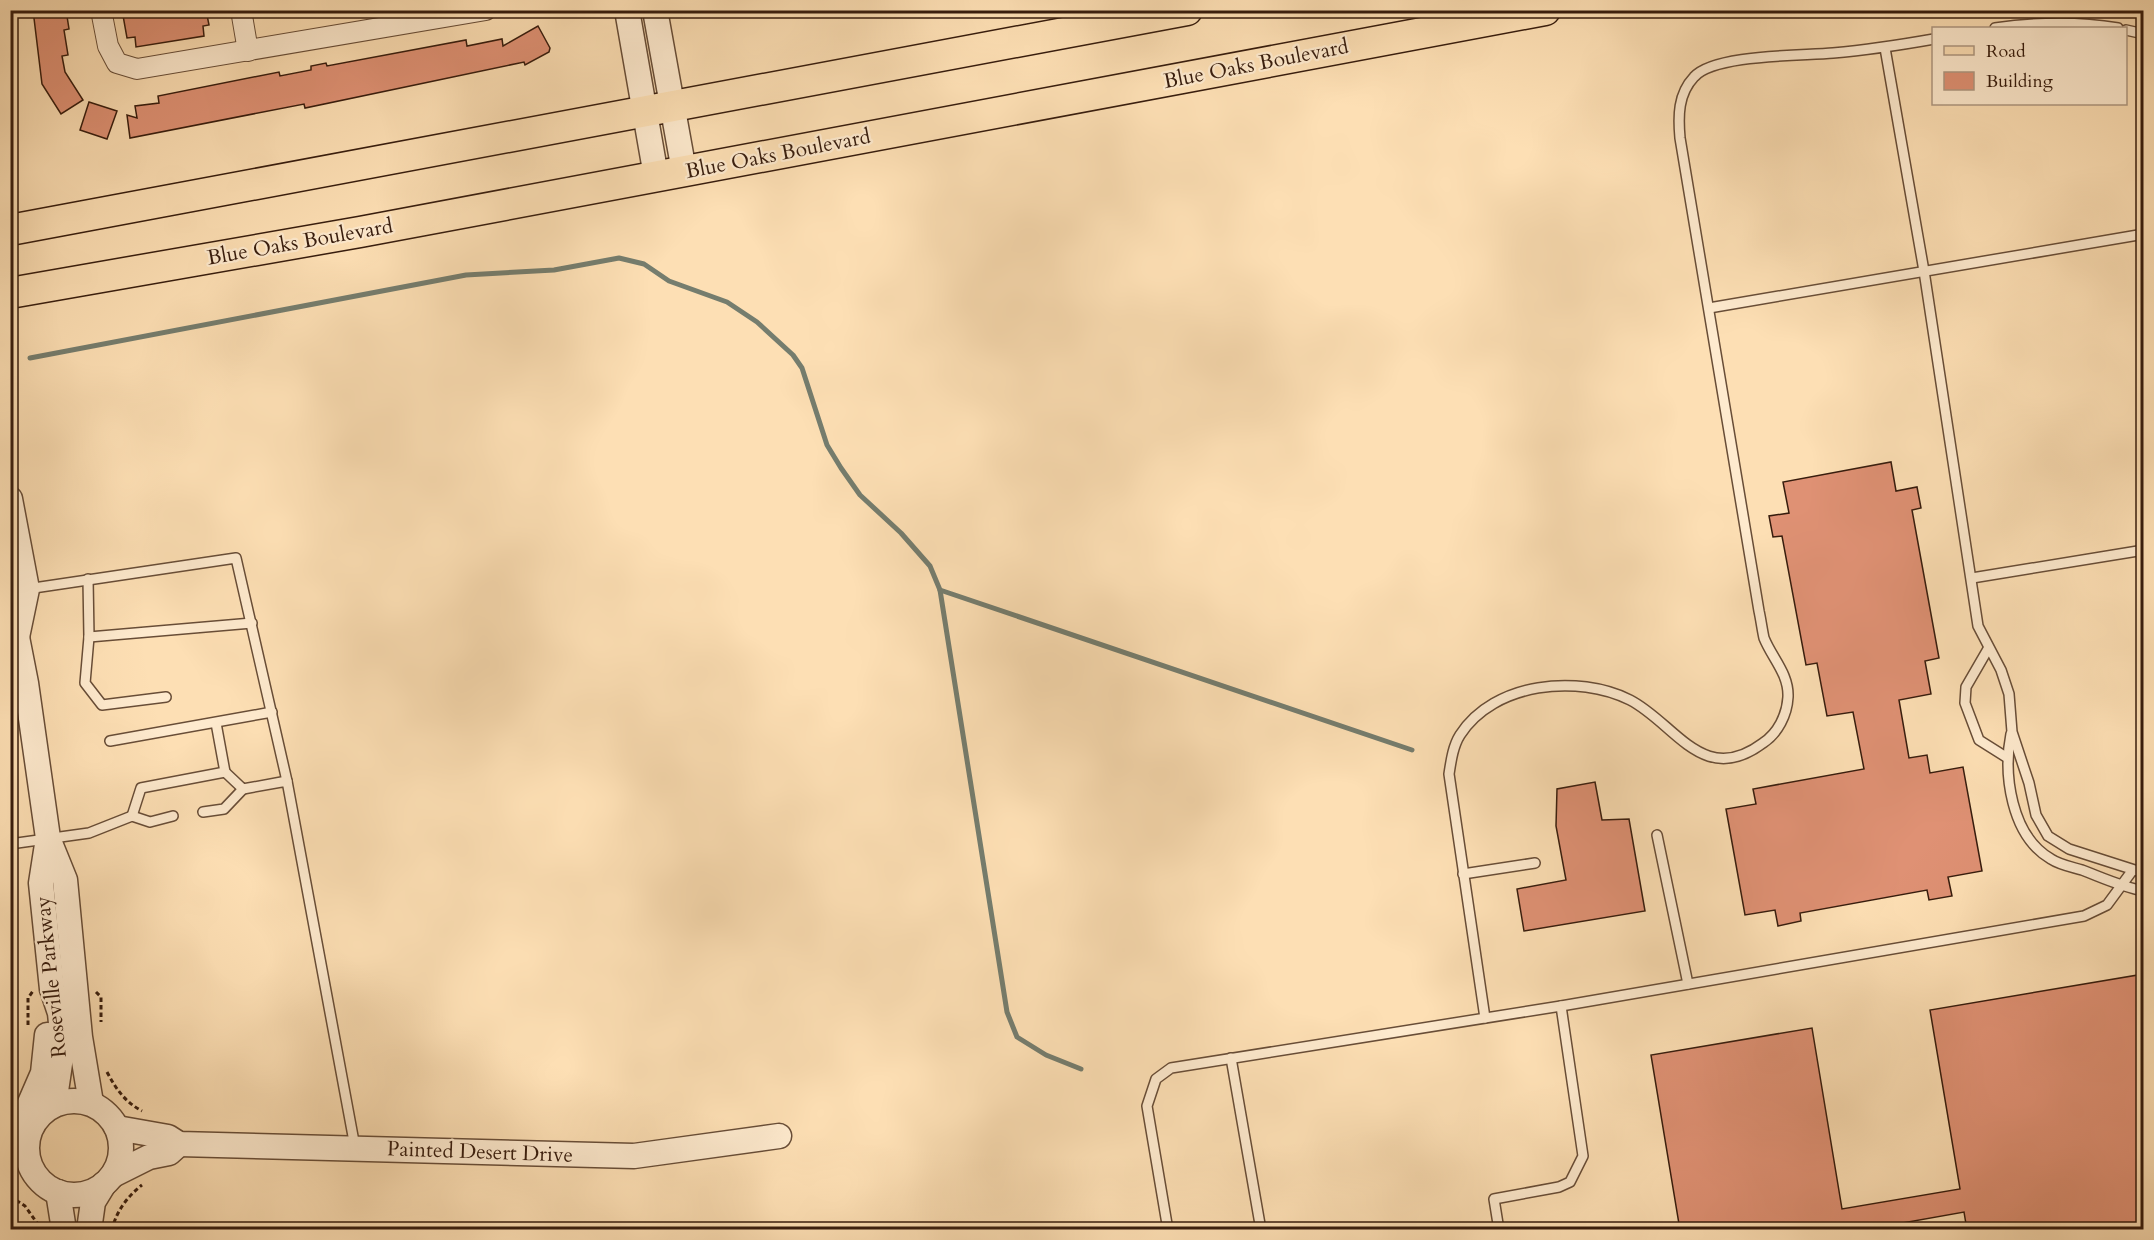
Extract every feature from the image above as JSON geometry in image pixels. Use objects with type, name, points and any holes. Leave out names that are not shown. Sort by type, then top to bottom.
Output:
[{"type":"main road","points":[[10,230],[1187,10]]},
{"type":"main road","name":"Blue Oaks Boulevard","points":[[10,294],[670,174],[1530,12]]},
{"type":"street","points":[[101,10],[108,46],[117,63],[137,69],[248,51],[388,19],[486,10]]},
{"type":"street","points":[[242,10],[248,51]]},
{"type":"street","points":[[627,10],[659,110]]},
{"type":"street","points":[[655,10],[659,110],[670,174]]},
{"type":"street","name":"Roseville Parkway","points":[[10,499],[27,589],[14,630],[48,838],[65,880],[64,988],[60,1013],[63,1043],[56,1091],[27,1124]]},
{"type":"street","points":[[38,1178],[27,1156],[30,1131],[27,1124],[44,1073],[48,1043],[46,1014],[64,988]]},
{"type":"street","name":"Roseville Parkway","points":[[64,988],[91,1103]]},
{"type":"street","points":[[27,1124],[66,1101],[91,1103],[106,1113],[117,1128],[121,1152],[109,1179],[93,1202],[89,1230]]},
{"type":"street","name":"Painted Desert Drive","points":[[117,1128],[168,1137],[179,1144],[634,1156],[779,1136]]},
{"type":"street","name":"Painted Desert Drive","points":[[109,1179],[149,1157],[169,1153],[179,1144]]},
{"type":"street","points":[[10,1171],[38,1178],[58,1192],[82,1194],[109,1179]]},
{"type":"street","points":[[58,1192],[64,1230]]},
{"type":"lane","points":[[2005,27],[2044,23],[2088,23],[2112,27]]},
{"type":"lane","points":[[2127,30],[2144,34]]},
{"type":"lane","points":[[1485,1018],[1449,774],[1452,755],[1460,736],[1474,718],[1496,702],[1520,692],[1549,687],[1577,686],[1603,691],[1630,700],[1685,746],[1704,754],[1726,758],[1752,752],[1771,738],[1784,718],[1788,696],[1785,677],[1765,638],[1759,611],[1708,308],[1678,112],[1683,93],[1695,75],[1715,64],[1885,48],[1932,39]]},
{"type":"lane","points":[[1885,48],[1924,271],[1978,626],[2001,670],[2009,694],[2012,732],[2029,783],[2036,815],[2048,836],[2069,849],[2144,873]]},
{"type":"lane","points":[[1708,308],[2144,234]]},
{"type":"lane","points":[[1972,578],[2144,550]]},
{"type":"lane","points":[[27,589],[236,558],[272,712],[356,1149]]},
{"type":"lane","points":[[88,579],[89,637],[85,683],[102,705],[166,697]]},
{"type":"lane","points":[[89,637],[252,623]]},
{"type":"lane","points":[[1988,649],[1966,687],[1965,704],[1979,740],[2006,757]]},
{"type":"lane","points":[[110,741],[272,712]]},
{"type":"lane","points":[[216,723],[225,772],[243,789]]},
{"type":"lane","points":[[2012,732],[2006,757],[2007,782],[2020,822],[2034,844],[2051,860],[2122,887],[2144,891]]},
{"type":"lane","points":[[132,816],[141,788],[225,772]]},
{"type":"lane","points":[[203,812],[224,809],[243,789],[286,781]]},
{"type":"lane","points":[[10,844],[89,833],[132,816],[150,822],[173,816]]},
{"type":"lane","points":[[1657,835],[1688,984]]},
{"type":"lane","points":[[1463,874],[1535,863]]},
{"type":"lane","points":[[1168,1230],[1147,1106],[1151,1088],[1156,1079],[1172,1068],[1561,1006],[2084,916],[2107,905],[2132,871]]},
{"type":"lane","points":[[1499,1230],[1494,1199],[1559,1187],[1570,1182],[1583,1156],[1561,1006]]},
{"type":"lane","points":[[1231,1058],[1261,1230]]},
{"type":"path","points":[[64,988],[90,986],[101,997],[100,1030]]},
{"type":"path","points":[[107,1071],[115,1088],[123,1097],[148,1114]]},
{"type":"path","points":[[112,1230],[114,1219],[130,1194],[149,1180]]},
{"type":"path","points":[[10,1196],[25,1206],[42,1230]]},
{"type":"building","points":[[33,10],[66,10],[69,29],[64,30],[68,55],[62,56],[65,72],[83,100],[61,114],[42,84]]},
{"type":"building","points":[[122,10],[206,10],[209,25],[203,26],[204,36],[136,47],[135,37],[127,38]]},
{"type":"building","points":[[538,26],[550,48],[549,52],[525,65],[524,62],[305,108],[304,104],[130,138],[127,115],[137,118],[135,106],[159,103],[158,96],[279,72],[280,76],[311,70],[311,66],[326,63],[327,66],[466,40],[467,46],[502,39],[503,46]]},
{"type":"building","points":[[89,102],[117,111],[107,139],[80,130]]},
{"type":"building","points":[[1891,462],[1896,491],[1917,487],[1921,508],[1912,510],[1939,658],[1925,661],[1931,694],[1899,700],[1909,758],[1927,755],[1930,773],[1963,767],[1982,871],[1948,877],[1952,896],[1929,900],[1927,890],[1800,913],[1801,921],[1778,926],[1775,910],[1745,915],[1726,809],[1756,804],[1753,789],[1864,769],[1853,712],[1827,716],[1817,663],[1806,665],[1782,536],[1773,537],[1769,516],[1789,513],[1783,482]]},
{"type":"building","points":[[1595,782],[1602,820],[1629,819],[1645,911],[1524,931],[1517,889],[1566,880],[1556,826],[1557,789]]},
{"type":"building","points":[[2144,974],[2144,1230],[1967,1230],[1964,1212],[1863,1230],[1680,1230],[1651,1055],[1812,1028],[1842,1209],[1960,1189],[1930,1010]]},
{"type":"waterway","points":[[30,358],[466,275],[554,270],[619,258],[644,264],[669,281],[727,302],[757,322],[793,355],[802,368],[827,445],[860,495],[901,533],[930,566],[940,590],[1007,1012],[1017,1037],[1046,1055],[1081,1069]]},
{"type":"waterway","points":[[940,590],[1412,750]]}]
